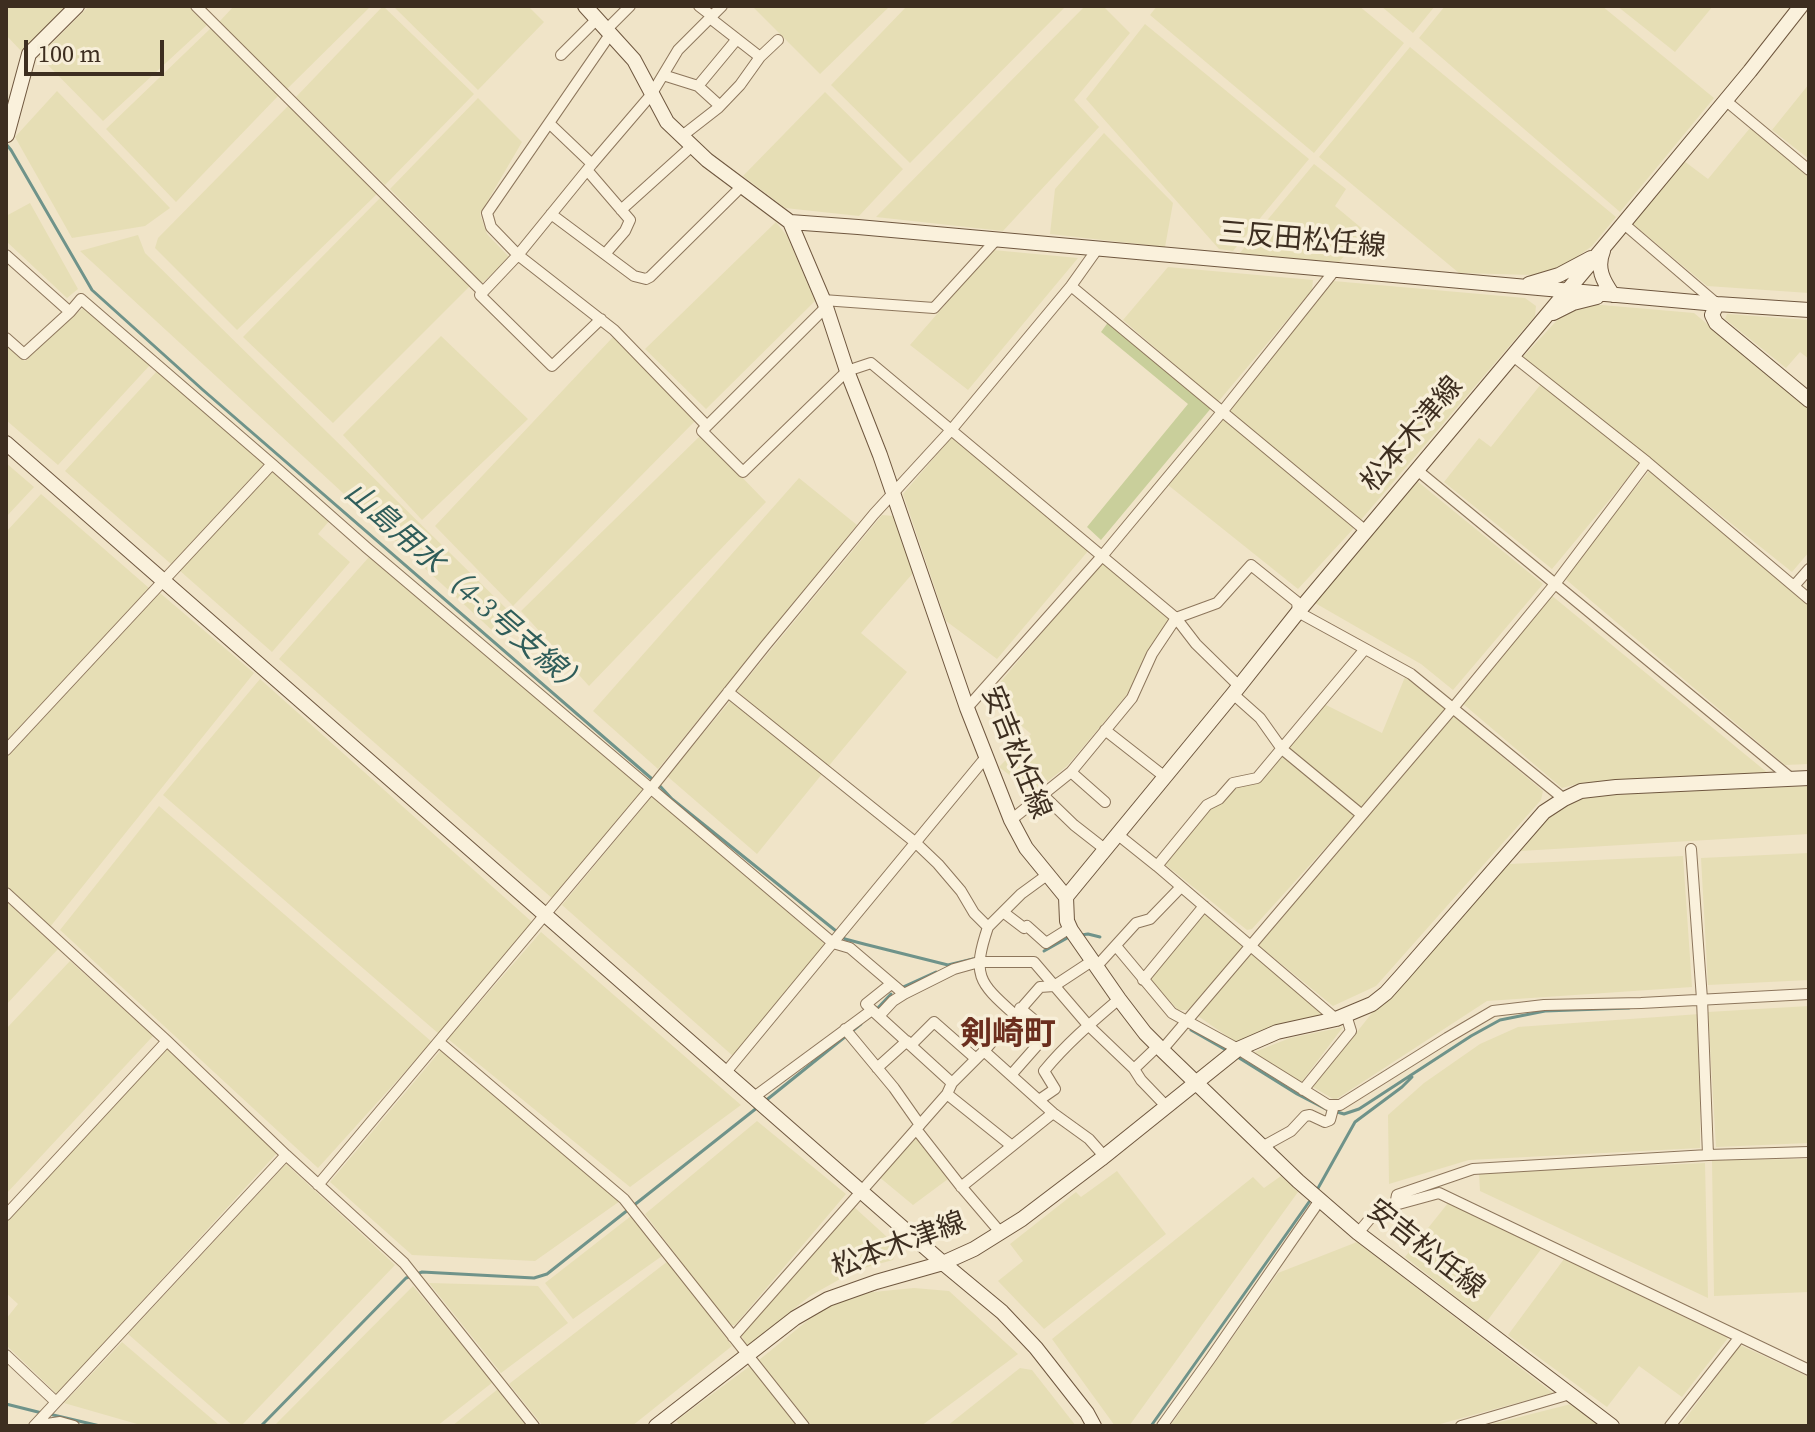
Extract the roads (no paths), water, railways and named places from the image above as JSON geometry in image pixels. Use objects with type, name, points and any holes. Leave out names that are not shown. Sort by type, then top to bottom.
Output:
[{"type":"main road","points":[[6,135],[29,54],[77,6]]},
{"type":"main road","points":[[585,6],[634,60],[667,122],[790,222]]},
{"type":"main road","name":"松本木津線","points":[[1066,897],[1801,6]]},
{"type":"main road","name":"三反田松任線","points":[[790,222],[1809,310]]},
{"type":"main road","name":"安吉松任線","points":[[790,222],[880,455],[967,708],[1011,820],[1026,848],[1066,897],[1067,921],[1094,964],[1160,1048],[1320,1200],[1358,1233],[1612,1426]]},
{"type":"main road","points":[[1521,286],[1559,275],[1603,248]]},
{"type":"main road","points":[[1541,322],[1573,303],[1613,295],[1599,268],[1603,248]]},
{"type":"main road","points":[[1521,286],[1543,295],[1545,307],[1541,322]]},
{"type":"main road","points":[[1717,304],[1712,315],[1716,323],[1809,400]]},
{"type":"main road","points":[[6,443],[1002,1312],[1036,1348],[1094,1426]]},
{"type":"main road","points":[[1564,799],[1581,791],[1616,787],[1809,778]]},
{"type":"main road","name":"松本木津線","points":[[656,1426],[795,1318],[828,1299],[943,1263],[974,1249],[1022,1219],[1234,1053],[1277,1032],[1341,1017],[1372,1004],[1386,993],[1544,812],[1564,799]]},
{"type":"street","points":[[196,6],[483,292],[518,255],[651,95],[678,50],[722,6]]},
{"type":"street","points":[[561,55],[605,27],[630,6]]},
{"type":"street","points":[[699,6],[760,57]]},
{"type":"street","points":[[605,27],[549,123],[487,213],[491,227],[518,255],[614,330],[707,426]]},
{"type":"street","points":[[698,86],[737,39]]},
{"type":"street","points":[[621,210],[740,85],[760,57],[778,40]]},
{"type":"street","points":[[663,75],[698,86],[720,106]]},
{"type":"street","points":[[1725,100],[1809,170]]},
{"type":"street","points":[[549,123],[590,167],[630,220],[625,231],[605,254]]},
{"type":"street","points":[[551,214],[634,276],[646,279],[742,186]]},
{"type":"street","points":[[1624,224],[1717,304]]},
{"type":"street","points":[[996,240],[934,308],[824,304],[702,431],[743,472],[847,371],[871,363],[1176,618],[1282,749],[1362,815]]},
{"type":"street","points":[[318,1185],[654,784],[854,538],[952,429],[1071,286],[1098,248]]},
{"type":"street","points":[[6,255],[70,312]]},
{"type":"street","points":[[967,708],[1103,555],[1335,270]]},
{"type":"street","points":[[1071,286],[1366,531]]},
{"type":"street","points":[[480,295],[552,366],[601,319]]},
{"type":"street","points":[[6,338],[24,354],[81,299],[367,548],[904,994]]},
{"type":"street","points":[[1513,356],[1647,462],[1809,599]]},
{"type":"street","points":[[1134,1069],[1184,1026],[1453,708],[1555,584],[1647,462]]},
{"type":"street","points":[[6,750],[272,464]]},
{"type":"street","points":[[1417,470],[1792,779]]},
{"type":"street","points":[[1011,820],[1071,772],[1132,698],[1152,654],[1176,618],[1217,603],[1251,565],[1297,602],[1298,612],[1411,674],[1564,799]]},
{"type":"street","points":[[1794,586],[1809,569]]},
{"type":"street","points":[[1157,866],[1207,805],[1219,799],[1233,783],[1257,778],[1365,649]]},
{"type":"street","points":[[728,692],[916,843],[938,864],[988,927]]},
{"type":"street","points":[[1105,730],[1165,777]]},
{"type":"street","points":[[726,1072],[986,757]]},
{"type":"street","points":[[1071,772],[1105,802]]},
{"type":"street","points":[[1042,794],[1106,850]]},
{"type":"street","points":[[1117,834],[1250,946],[1341,1017],[1351,1031],[1303,1090]]},
{"type":"street","points":[[1691,849],[1708,1155]]},
{"type":"street","points":[[1047,875],[1021,894],[988,927],[980,952],[979,972],[988,991],[1039,1024],[1041,1041],[1058,1054]]},
{"type":"street","points":[[733,1337],[947,1094],[952,1083],[1040,987],[1054,986],[1094,964],[1116,946],[1136,923],[1150,919],[1181,887]]},
{"type":"street","points":[[6,893],[411,1272],[534,1426]]},
{"type":"street","points":[[1143,980],[1204,906]]},
{"type":"street","points":[[1003,912],[1024,928],[1027,926],[1046,943],[1073,933]]},
{"type":"street","points":[[1116,946],[1184,1026],[1333,1109]]},
{"type":"street","points":[[760,1102],[874,1012],[904,994],[954,969],[979,962],[1034,962],[1088,1025],[1134,1069],[1166,1106]]},
{"type":"street","points":[[891,984],[866,1004],[952,1083]]},
{"type":"street","points":[[1262,1147],[1291,1131],[1305,1116],[1325,1122],[1330,1120],[1333,1109],[1493,1011],[1544,1005],[1702,1004],[1809,994]]},
{"type":"street","points":[[1039,1100],[1055,1089],[1044,1071],[1088,1025],[1119,999]]},
{"type":"street","points":[[877,1068],[934,1022],[1011,1075],[1053,1113],[1089,1139],[1104,1156]]},
{"type":"street","points":[[847,1033],[877,1068],[961,1187],[1000,1232]]},
{"type":"street","points":[[6,1215],[167,1041]]},
{"type":"street","points":[[1011,1075],[1041,1041]]},
{"type":"street","points":[[439,1042],[631,1207],[804,1426]]},
{"type":"street","points":[[947,1094],[1012,1146]]},
{"type":"street","points":[[961,1187],[1053,1113]]},
{"type":"street","points":[[1395,1205],[1397,1195],[1473,1169],[1809,1152]]},
{"type":"street","points":[[34,1426],[286,1155]]},
{"type":"street","points":[[1358,1233],[1373,1215],[1395,1205],[1439,1193],[1809,1370]]},
{"type":"street","points":[[1162,1426],[1320,1200]]},
{"type":"street","points":[[1670,1426],[1739,1338]]},
{"type":"street","points":[[6,1355],[50,1409]]},
{"type":"street","points":[[1461,1426],[1483,1423],[1570,1394]]},
{"type":"street","points":[[34,1426],[60,1422],[74,1426]]},
{"type":"waterway","name":"山島用水（4-3号支線）","points":[[6,144],[92,290],[672,799],[836,931]]},
{"type":"waterway","points":[[1081,935],[1100,937]]},
{"type":"waterway","name":"山島用水（4-3号支線）","points":[[842,936],[948,965],[973,959]]},
{"type":"waterway","points":[[1044,951],[1069,937]]},
{"type":"waterway","points":[[903,987],[936,972]]},
{"type":"waterway","points":[[875,1011],[891,994]]},
{"type":"waterway","points":[[1337,1112],[1344,1114],[1359,1109],[1500,1020],[1545,1011],[1629,1008]]},
{"type":"waterway","points":[[764,1102],[861,1024]]},
{"type":"waterway","points":[[1191,1030],[1226,1050]]},
{"type":"waterway","points":[[1236,1056],[1326,1109]]},
{"type":"waterway","points":[[1317,1190],[1355,1122],[1412,1077]]},
{"type":"waterway","points":[[417,1274],[534,1278],[547,1274],[758,1107]]},
{"type":"waterway","points":[[1151,1426],[1309,1202]]},
{"type":"waterway","points":[[261,1426],[409,1277]]},
{"type":"waterway","points":[[6,1404],[42,1413]]},
{"type":"waterway","points":[[49,1414],[100,1426]]},
{"type":"district","name":"剣崎町","points":[[1008,1036]]}]
